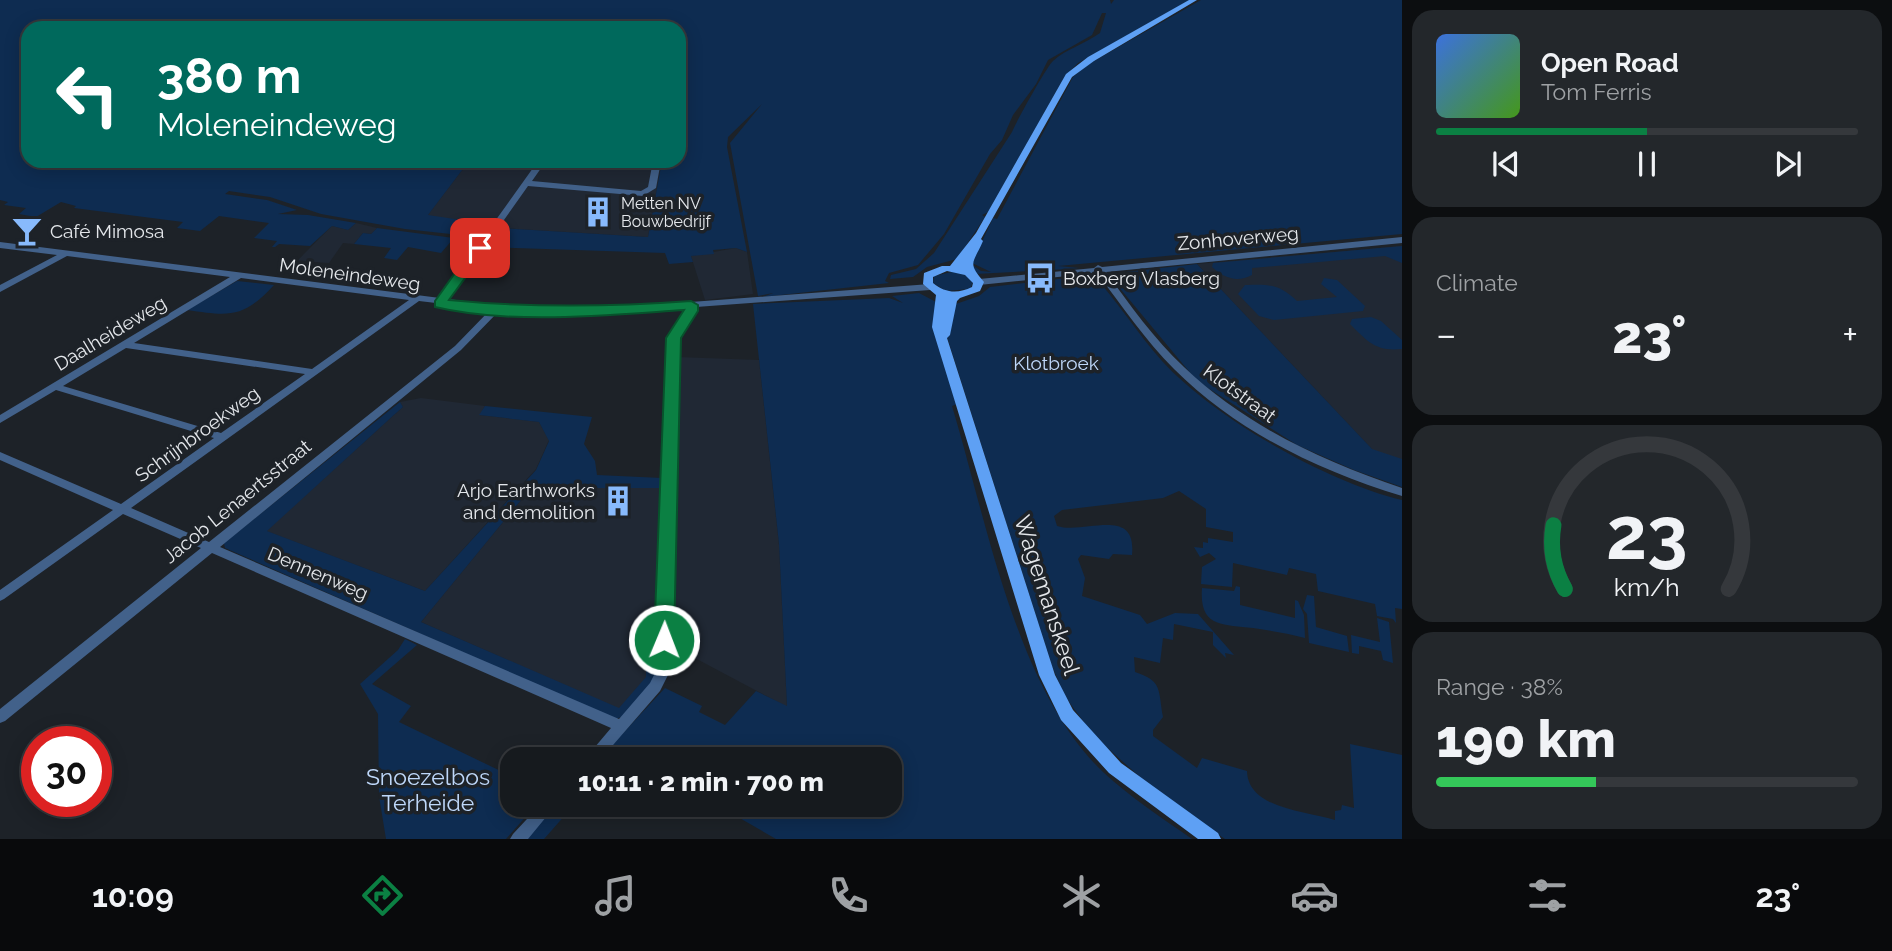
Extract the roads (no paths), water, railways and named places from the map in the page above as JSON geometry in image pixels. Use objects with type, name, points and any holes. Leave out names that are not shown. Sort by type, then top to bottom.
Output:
[{"type":"main road","points":[[974,277],[953,268],[934,271],[933,287],[957,295],[973,292],[974,277],[967,266],[980,234],[1073,72],[1194,0]]},
{"type":"main road","points":[[953,268],[980,234]]},
{"type":"main road","name":"Wagemanskeel","points":[[933,287],[938,327],[1047,675],[1068,715],[1115,768],[1212,839]]},
{"type":"main road","name":"Wagemanskeel","points":[[944,346],[951,303],[957,295]]},
{"type":"street","points":[[440,304],[537,168]]},
{"type":"street","points":[[527,183],[643,194],[652,188],[656,168]]},
{"type":"street","name":"Zonhoverweg","points":[[974,277],[1402,240]]},
{"type":"street","name":"Moleneindeweg","points":[[0,245],[495,310],[592,312],[933,287]]},
{"type":"street","points":[[0,289],[65,254]]},
{"type":"street","name":"Klotstraat","points":[[1098,268],[1172,361],[1216,400],[1300,451],[1402,492]]},
{"type":"street","name":"Daalheideweg","points":[[0,420],[238,276]]},
{"type":"street","name":"Schrijnbroekweg","points":[[0,596],[415,300]]},
{"type":"street","points":[[602,747],[655,687],[662,673],[674,338],[691,311],[691,305]]},
{"type":"street","name":"Jacob Lenaertsstraat","points":[[0,717],[458,348],[495,310]]},
{"type":"street","points":[[125,345],[314,372]]},
{"type":"street","points":[[56,387],[223,437]]},
{"type":"street","name":"Dennenweg","points":[[0,456],[621,726]]},
{"type":"street","points":[[518,839],[538,817]]},
{"type":"place","name":"Metten NV Bouwbedrijf","points":[[598,212]]},
{"type":"place","name":"Café Mimosa","points":[[27,231]]},
{"type":"place","name":"Boxberg Vlasberg","points":[[1040,278]]},
{"type":"place","name":"Arjo Earthworks and demolition","points":[[618,501]]},
{"type":"park label","name":"Klotbroek","points":[[1056,363]]},
{"type":"park label","name":"Snoezelbos Terheide","points":[[428,790]]}]
